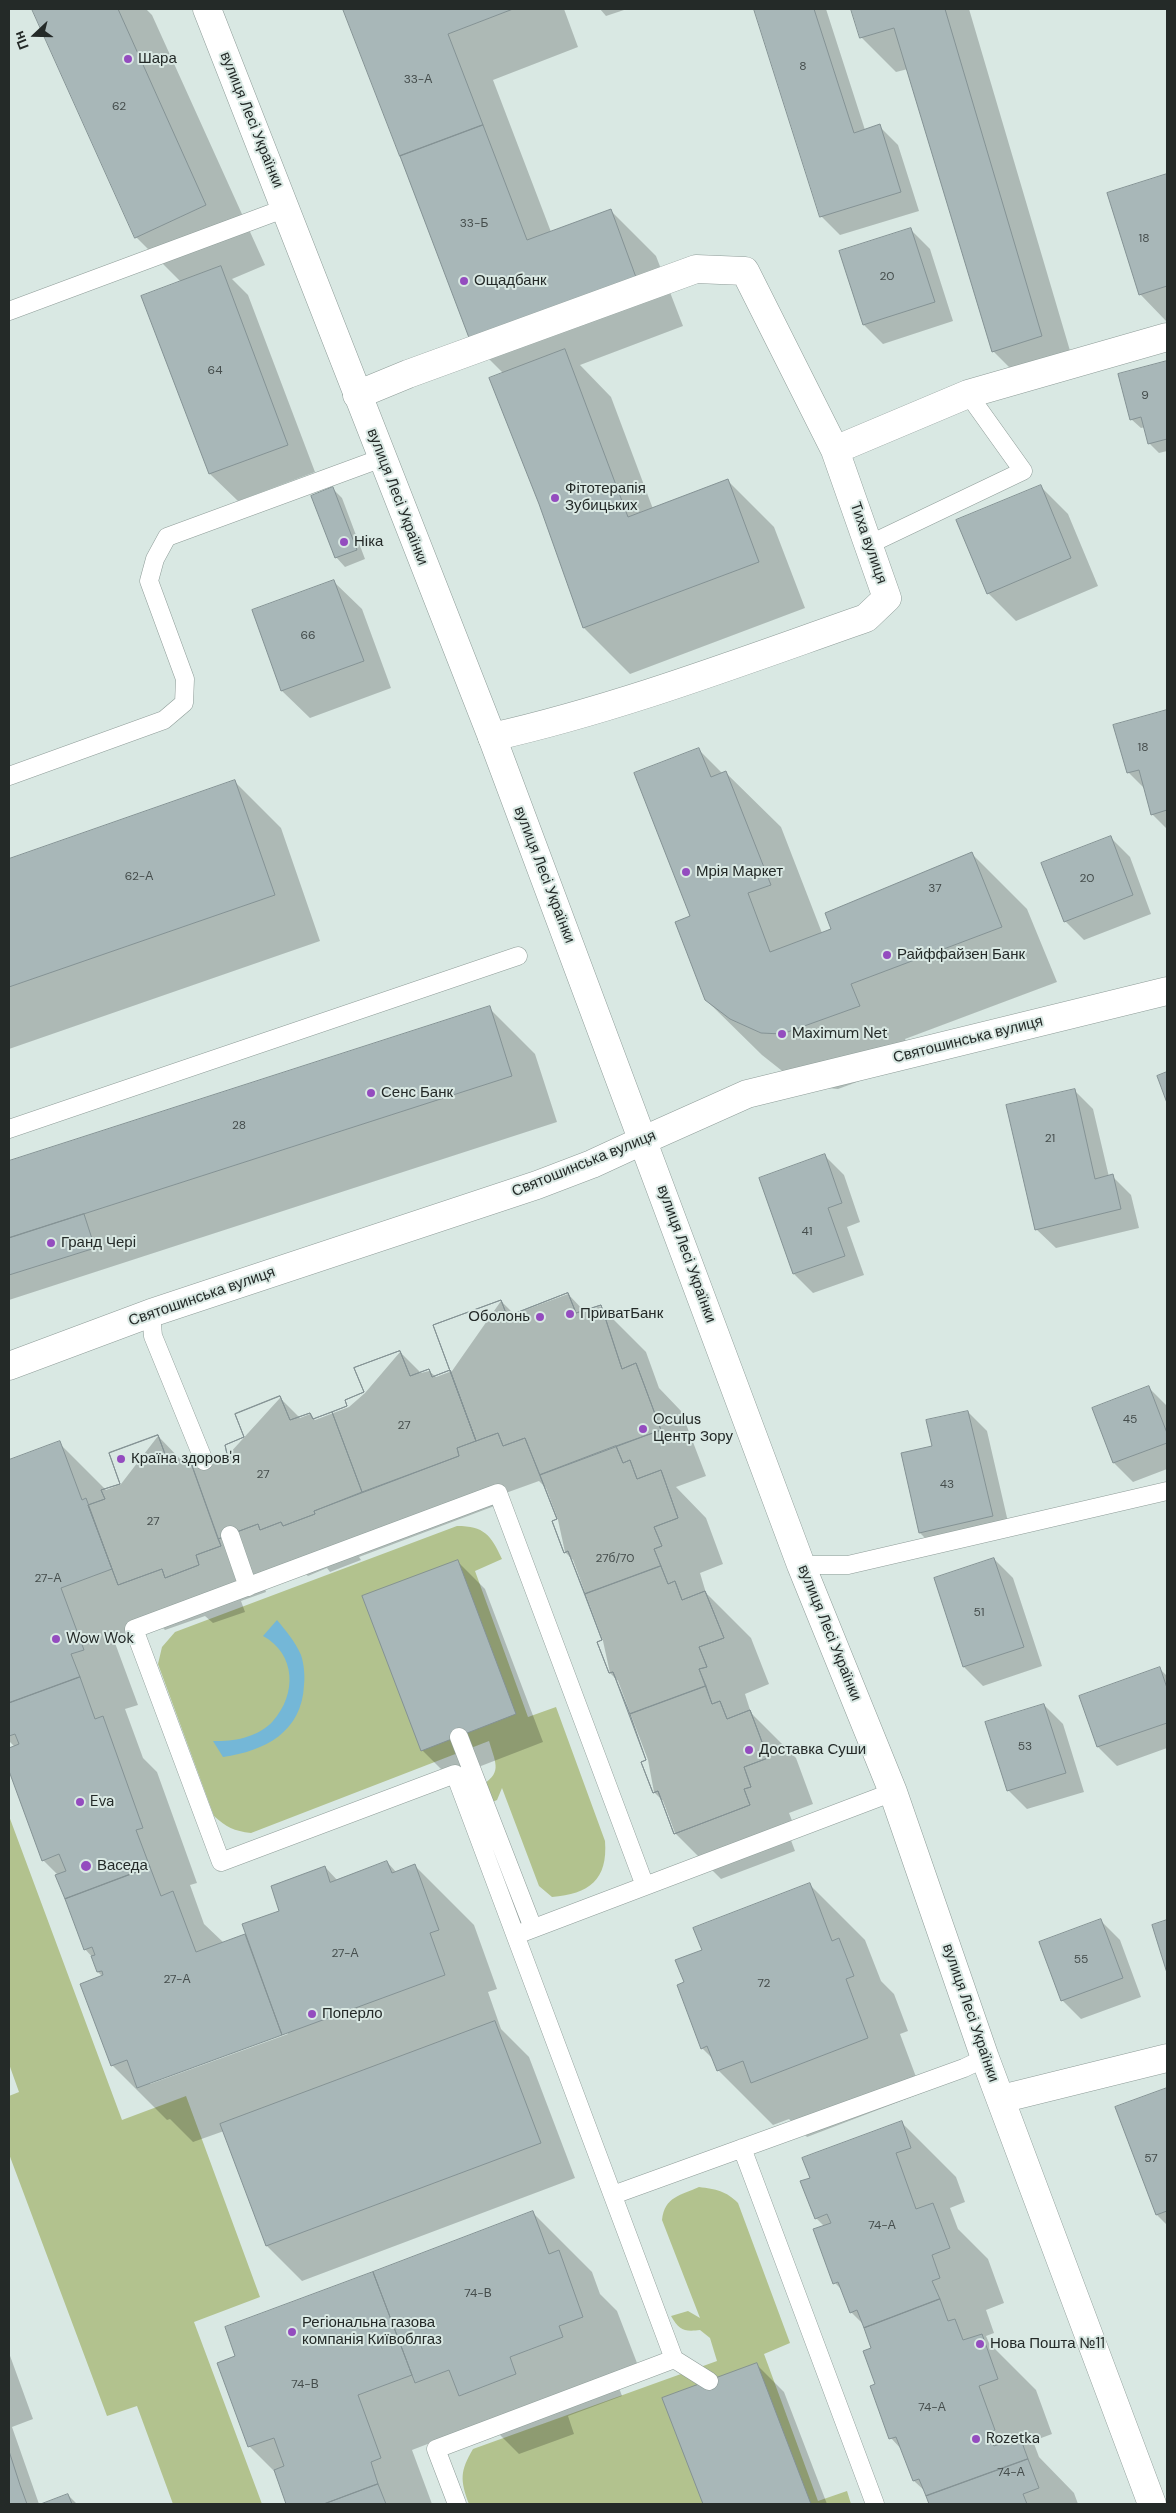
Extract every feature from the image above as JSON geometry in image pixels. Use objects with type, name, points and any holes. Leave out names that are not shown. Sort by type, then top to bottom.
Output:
[{"type":"street","name":"вулиця Лесі Українки","points":[[207,9],[492,737],[644,1140],[801,1565],[893,1792],[985,2058],[1152,2504]]},
{"type":"street","name":"Тиха вулиця","points":[[357,395],[408,374],[696,269],[746,271],[835,450],[887,598],[866,618],[683,682],[539,726],[492,737]]},
{"type":"street","points":[[835,450],[968,394],[1167,337]]},
{"type":"street","name":"Святошинська вулиця","points":[[9,1366],[151,1314],[536,1185],[592,1164],[748,1094],[1167,991]]},
{"type":"street","points":[[1000,2099],[1167,2058]]},
{"type":"lane","points":[[9,311],[286,208]]},
{"type":"lane","points":[[868,545],[1023,471],[968,394]]},
{"type":"lane","points":[[9,776],[164,720],[184,703],[185,679],[149,581],[155,559],[167,537],[382,458]]},
{"type":"lane","points":[[9,1129],[518,956]]},
{"type":"lane","points":[[151,1314],[153,1336],[204,1461]]},
{"type":"lane","points":[[801,1565],[848,1565],[1167,1491]]},
{"type":"lane","points":[[645,1886],[498,1493],[134,1629],[221,1862],[456,1774],[674,2359],[709,2381]]},
{"type":"lane","points":[[230,1536],[248,1587]]},
{"type":"lane","points":[[460,1737],[533,1928]]},
{"type":"lane","points":[[516,1934],[893,1792]]},
{"type":"lane","points":[[613,2195],[964,2068],[985,2058]]},
{"type":"lane","points":[[742,2148],[875,2504]]},
{"type":"lane","points":[[456,2504],[436,2449],[674,2359]]},
{"type":"green space","points":[[457,1526],[474,1528],[486,1534],[502,1559],[475,1571],[528,1717],[556,1707],[605,1841],[603,1866],[599,1875],[594,1883],[576,1892],[552,1897],[539,1886],[502,1788],[497,1800],[484,1806],[479,1787],[492,1777],[496,1768],[489,1741],[251,1833],[226,1826],[214,1816],[158,1664],[162,1647],[175,1632]]},
{"type":"green space","points":[[9,1816],[122,2120],[186,2096],[260,2297],[194,2322],[262,2504],[173,2504],[137,2406],[107,2416],[9,2154],[9,2096],[19,2092],[9,2064]]},
{"type":"green space","points":[[699,2187],[720,2191],[738,2203],[790,2343],[764,2354],[818,2501],[847,2491],[851,2504],[469,2504],[464,2488],[463,2476],[473,2449],[717,2361],[710,2338],[700,2330],[690,2331],[679,2327],[671,2316],[688,2311],[700,2318],[662,2220],[666,2206],[670,2201]]},
{"type":"water","points":[[277,1620],[290,1636],[301,1655],[304,1674],[302,1701],[289,1727],[267,1744],[253,1750],[223,1757],[213,1741],[229,1741],[261,1731],[273,1721],[286,1699],[289,1687],[287,1664],[282,1653],[263,1636]]},
{"type":"building","points":[[32,9],[118,9],[206,205],[135,238]]},
{"type":"building","points":[[343,9],[513,9],[448,34],[483,125],[400,156]]},
{"type":"building","points":[[754,9],[814,9],[854,133],[880,124],[901,192],[820,217]]},
{"type":"building","points":[[851,9],[945,9],[1042,336],[992,352],[894,28],[860,38]]},
{"type":"building","points":[[483,125],[527,240],[611,209],[637,280],[471,343],[400,156]]},
{"type":"building","points":[[1167,174],[1167,286],[1139,295],[1107,193]]},
{"type":"building","points":[[911,228],[935,302],[863,325],[839,251]]},
{"type":"building","points":[[221,266],[288,445],[209,474],[141,296]]},
{"type":"building","points":[[565,349],[628,517],[728,479],[759,562],[583,628],[539,504],[489,378]]},
{"type":"building","points":[[1167,361],[1167,439],[1148,444],[1141,417],[1130,420],[1118,374]]},
{"type":"building","points":[[1041,485],[1071,558],[987,594],[956,520]]},
{"type":"building","points":[[333,487],[357,550],[335,558],[311,496]]},
{"type":"building","points":[[334,580],[364,661],[281,691],[252,610]]},
{"type":"building","points":[[1167,710],[1167,810],[1151,815],[1139,770],[1127,773],[1113,725]]},
{"type":"building","points":[[699,748],[711,777],[726,771],[771,885],[748,893],[770,952],[831,929],[825,913],[972,852],[1002,927],[851,984],[860,1006],[782,1034],[761,1033],[730,1019],[705,1000],[675,922],[690,916],[634,773]]},
{"type":"building","points":[[235,780],[275,895],[9,987],[9,859]]},
{"type":"building","points":[[1111,836],[1133,895],[1064,922],[1041,863]]},
{"type":"building","points":[[490,1006],[512,1076],[9,1238],[9,1161]]},
{"type":"building","points":[[1167,1072],[1167,1103],[1157,1076]]},
{"type":"building","points":[[1075,1089],[1095,1179],[1113,1174],[1121,1209],[1035,1230],[1006,1105]]},
{"type":"building","points":[[825,1154],[842,1203],[828,1208],[845,1256],[793,1274],[759,1178]]},
{"type":"building","name":"Гранд Чері","points":[[84,1214],[95,1248],[9,1275],[9,1238]]},
{"type":"building","points":[[568,1293],[576,1313],[601,1305],[622,1369],[636,1363],[661,1430],[616,1446],[623,1463],[630,1460],[637,1479],[661,1470],[678,1518],[654,1527],[662,1546],[654,1549],[668,1584],[675,1581],[682,1600],[705,1591],[724,1638],[699,1647],[707,1667],[699,1669],[712,1704],[720,1701],[727,1719],[750,1710],[768,1758],[744,1767],[751,1787],[744,1789],[750,1805],[674,1834],[658,1791],[653,1793],[641,1762],[646,1760],[613,1672],[609,1673],[597,1642],[602,1640],[568,1551],[564,1553],[552,1521],[557,1519],[525,1438],[503,1446],[498,1433],[476,1441],[433,1325],[501,1300],[507,1316]]},
{"type":"building","points":[[568,1293],[576,1313],[601,1305],[622,1369],[636,1363],[661,1430],[540,1475],[525,1438],[503,1446],[498,1433],[476,1441],[433,1325],[501,1300],[507,1316]]},
{"type":"building","points":[[400,1351],[410,1376],[429,1369],[432,1377],[450,1370],[476,1441],[457,1448],[459,1456],[314,1511],[315,1514],[283,1526],[281,1522],[260,1530],[258,1524],[218,1539],[221,1546],[196,1555],[199,1565],[165,1578],[162,1569],[118,1585],[88,1505],[105,1499],[101,1490],[120,1484],[109,1453],[158,1435],[169,1465],[189,1457],[192,1466],[227,1454],[225,1445],[244,1437],[235,1414],[280,1396],[290,1420],[310,1413],[313,1419],[347,1406],[345,1400],[364,1392],[354,1368]]},
{"type":"building","points":[[400,1351],[410,1376],[429,1369],[432,1377],[450,1370],[476,1441],[457,1448],[459,1456],[362,1492],[332,1412],[347,1406],[345,1400],[364,1392],[354,1368]]},
{"type":"building","points":[[1149,1386],[1167,1433],[1167,1443],[1113,1463],[1092,1408]]},
{"type":"building","points":[[280,1396],[290,1420],[310,1413],[313,1419],[332,1412],[362,1492],[314,1511],[315,1514],[283,1526],[281,1522],[260,1530],[258,1524],[218,1539],[192,1466],[227,1454],[225,1445],[244,1437],[235,1414]]},
{"type":"building","points":[[968,1411],[993,1516],[919,1533],[901,1453],[932,1446],[926,1420]]},
{"type":"building","points":[[158,1435],[169,1465],[189,1457],[221,1546],[196,1555],[199,1565],[165,1578],[162,1569],[118,1585],[88,1505],[105,1499],[101,1490],[120,1484],[109,1453]]},
{"type":"building","points":[[60,1441],[82,1500],[86,1498],[112,1569],[61,1588],[84,1650],[71,1654],[80,1677],[9,1703],[9,1460]]},
{"type":"building","points":[[616,1446],[623,1463],[630,1460],[637,1479],[661,1470],[678,1518],[654,1527],[662,1546],[654,1549],[661,1566],[585,1594],[568,1551],[564,1553],[552,1521],[557,1519],[540,1475]]},
{"type":"building","points":[[994,1558],[1024,1647],[963,1667],[934,1578]]},
{"type":"building","points":[[458,1560],[516,1714],[421,1751],[362,1596]]},
{"type":"building","points":[[661,1566],[668,1584],[675,1581],[682,1600],[705,1591],[724,1638],[699,1647],[707,1667],[699,1669],[706,1686],[630,1714],[613,1672],[609,1673],[597,1642],[602,1640],[585,1594]]},
{"type":"building","points":[[1160,1667],[1167,1688],[1167,1723],[1097,1747],[1079,1696]]},
{"type":"building","points":[[80,1677],[95,1719],[103,1716],[143,1828],[136,1830],[150,1867],[65,1899],[55,1875],[66,1871],[59,1854],[42,1861],[9,1771],[9,1748],[19,1744],[15,1734],[9,1736],[9,1703]]},
{"type":"building","points":[[706,1686],[712,1704],[720,1701],[727,1719],[750,1710],[768,1758],[744,1767],[751,1787],[744,1789],[750,1805],[674,1834],[658,1791],[653,1793],[641,1762],[646,1760],[630,1714]]},
{"type":"building","points":[[1044,1704],[1066,1773],[1007,1791],[985,1722]]},
{"type":"building","points":[[387,1861],[392,1873],[415,1864],[439,1930],[430,1933],[445,1975],[282,2035],[242,1924],[279,1911],[271,1886],[325,1866],[330,1882]]},
{"type":"building","points":[[150,1867],[161,1896],[173,1891],[196,1952],[245,1934],[282,2035],[137,2088],[127,2060],[111,2066],[80,1984],[103,1975],[102,1971],[97,1972],[91,1956],[95,1955],[92,1947],[84,1950],[65,1899]]},
{"type":"building","points":[[810,1883],[832,1941],[839,1938],[854,1976],[846,1979],[868,2038],[751,2083],[743,2061],[717,2071],[707,2046],[701,2049],[677,1985],[684,1982],[675,1960],[702,1950],[693,1928]]},
{"type":"building","points":[[1101,1919],[1123,1978],[1061,2001],[1039,1942]]},
{"type":"building","points":[[1167,1920],[1167,1973],[1152,1925]]},
{"type":"building","points":[[495,2021],[541,2143],[266,2246],[220,2124]]},
{"type":"building","points":[[1167,2088],[1167,2211],[1156,2215],[1115,2107]]},
{"type":"building","points":[[902,2121],[911,2148],[896,2153],[916,2209],[933,2203],[950,2248],[932,2255],[940,2278],[932,2281],[940,2299],[864,2328],[857,2310],[850,2313],[838,2282],[833,2284],[813,2229],[831,2223],[827,2214],[815,2219],[800,2181],[810,2178],[802,2158]]},
{"type":"building","points":[[533,2211],[549,2254],[559,2250],[583,2317],[559,2326],[563,2337],[510,2357],[516,2374],[459,2396],[449,2370],[415,2383],[373,2272]]},
{"type":"building","points":[[373,2272],[412,2375],[358,2395],[381,2458],[371,2462],[378,2484],[324,2504],[286,2504],[274,2470],[284,2466],[274,2438],[248,2447],[217,2363],[235,2356],[225,2327]]},
{"type":"building","points":[[940,2299],[948,2321],[955,2319],[963,2340],[982,2334],[998,2379],[979,2386],[995,2430],[988,2433],[994,2446],[1020,2437],[1028,2459],[926,2496],[919,2479],[913,2481],[896,2437],[889,2439],[870,2386],[875,2384],[863,2351],[871,2348],[864,2328]]},
{"type":"building","points":[[757,2363],[811,2504],[703,2504],[662,2398]]},
{"type":"building","points":[[9,2451],[20,2485],[27,2504],[9,2504]]},
{"type":"building","points":[[1028,2459],[1039,2488],[1023,2494],[1027,2504],[929,2504],[926,2496]]},
{"type":"building","points":[[378,2484],[386,2504],[324,2504]]},
{"type":"building","points":[[68,2494],[72,2504],[41,2504]]},
{"type":"place","name":"Шара","points":[[128,59]]},
{"type":"place","name":"Ощадбанк","points":[[464,281]]},
{"type":"place","name":"Фітотерапія Зубицьких","points":[[555,498]]},
{"type":"place","name":"Ніка","points":[[344,542]]},
{"type":"place","name":"Мрія Маркет","points":[[686,872]]},
{"type":"place","name":"Райффайзен Банк","points":[[887,955]]},
{"type":"place","name":"Maximum Net","points":[[782,1034]]},
{"type":"place","name":"Сенс Банк","points":[[371,1093]]},
{"type":"place","name":"Гранд Чері","points":[[51,1243]]},
{"type":"place","name":"ПриватБанк","points":[[570,1314]]},
{"type":"place","name":"Оболонь","points":[[540,1317]]},
{"type":"place","name":"Oculus Центр Зору","points":[[643,1429]]},
{"type":"place","name":"Країна здоров'я","points":[[121,1459]]},
{"type":"place","name":"Wow Wok","points":[[56,1639]]},
{"type":"place","name":"Доставка Суши","points":[[749,1750]]},
{"type":"place","name":"Eva","points":[[80,1802]]},
{"type":"place","name":"Васеда","points":[[86,1866]]},
{"type":"place","name":"Поперло","points":[[312,2014]]},
{"type":"place","name":"Регіональна газова компанія Київоблгаз","points":[[292,2332]]},
{"type":"place","name":"Нова Пошта №11","points":[[980,2344]]},
{"type":"place","name":"Rozetka","points":[[976,2439]]}]
